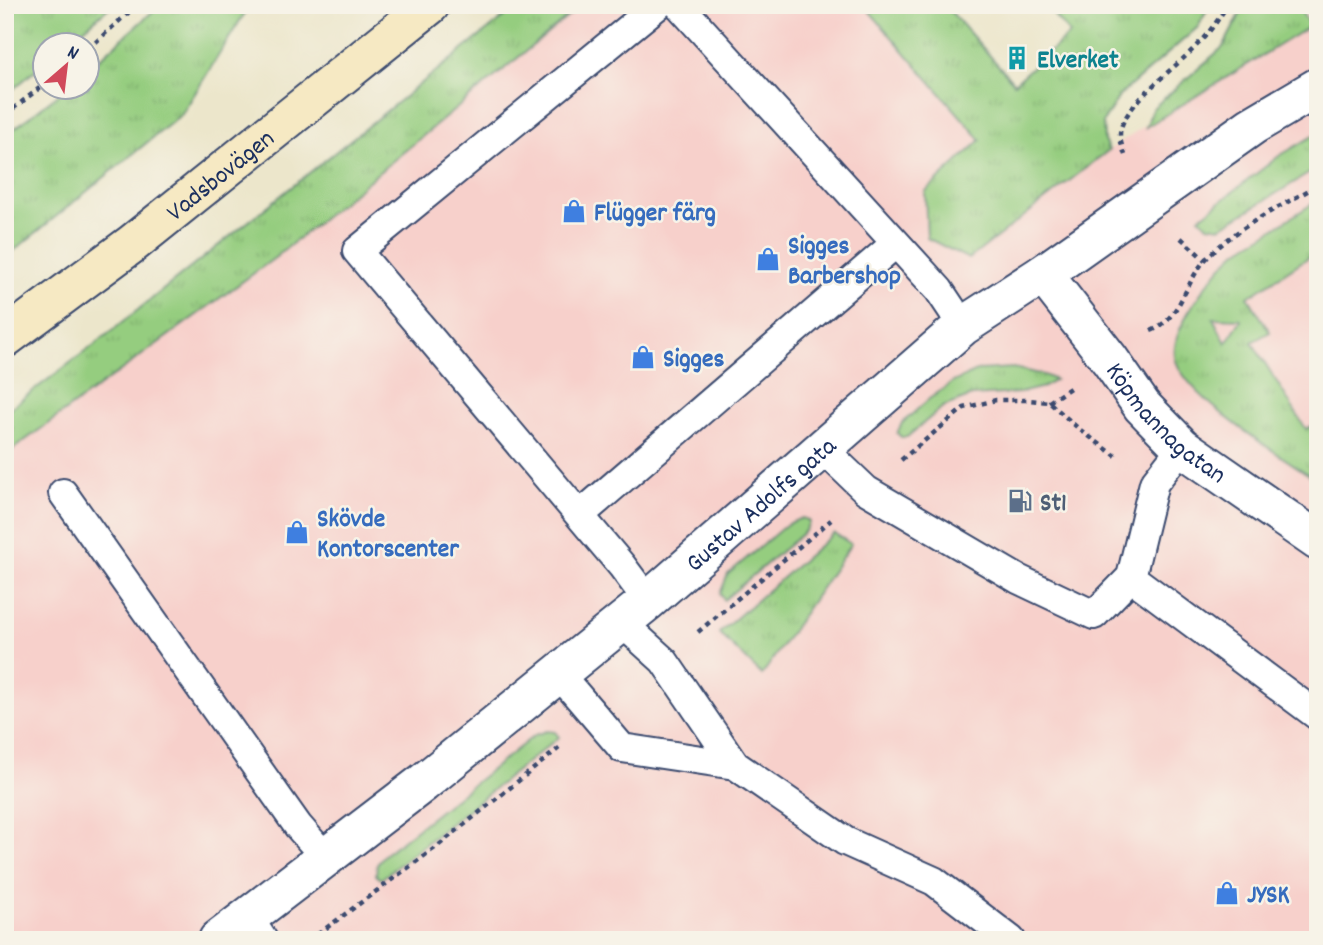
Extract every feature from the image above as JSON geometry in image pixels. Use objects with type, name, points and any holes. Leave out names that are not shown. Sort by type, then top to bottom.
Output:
[{"type":"main road","name":"Vadsbovägen","points":[[5,338],[132,244],[430,5]]},
{"type":"street","name":"Gustav Adolfs gata","points":[[218,940],[256,928],[326,858],[423,783],[634,611],[963,326],[1043,274],[1252,126],[1318,87]]},
{"type":"street","name":"Köpmannagatan","points":[[1043,274],[1142,406],[1182,447],[1318,541]]},
{"type":"lane","points":[[658,5],[357,251],[622,566],[634,611],[664,661],[735,765],[845,841],[934,881],[1011,940]]},
{"type":"lane","points":[[679,5],[939,290],[963,326]]},
{"type":"lane","points":[[580,515],[896,243]]},
{"type":"lane","points":[[823,449],[866,490],[1018,579],[1094,615],[1131,578],[1154,484],[1182,447]]},
{"type":"lane","points":[[63,493],[298,826],[326,858]]},
{"type":"lane","points":[[1131,578],[1318,716]]},
{"type":"lane","points":[[558,673],[622,747],[735,765]]},
{"type":"path","points":[[102,36],[137,5]]},
{"type":"path","points":[[1128,161],[1119,132],[1128,113],[1218,22],[1227,5]]},
{"type":"path","points":[[1307,5],[1318,24]]},
{"type":"path","points":[[5,115],[32,94]]},
{"type":"path","points":[[1150,332],[1161,327],[1178,307],[1205,260],[1235,233],[1318,185]]},
{"type":"path","points":[[1181,239],[1205,260]]},
{"type":"path","points":[[1049,402],[1071,388]]},
{"type":"path","points":[[664,661],[964,408],[996,400],[1049,402],[1079,429],[1154,484]]},
{"type":"path","points":[[310,940],[439,845],[596,718]]},
{"type":"shaded area","points":[[582,5],[864,5],[982,140],[969,259],[1109,150],[1318,7],[1318,940],[5,940],[5,455],[276,257]]},
{"type":"green space","points":[[13,5],[112,5],[80,32],[32,32],[32,73],[5,96],[5,17]]},
{"type":"green space","points":[[160,5],[251,5],[182,114],[5,258],[5,136],[48,102],[102,102],[102,57]]},
{"type":"green space","points":[[519,5],[582,5],[276,257],[5,455],[5,412],[94,345]]},
{"type":"green space","points":[[864,5],[945,5],[1014,83],[1070,34],[1047,7],[1049,5],[1210,5],[1198,27],[1120,95],[1103,122],[1104,141],[1109,150],[969,259],[927,238],[925,192],[981,140]]},
{"type":"green space","points":[[1245,5],[1297,5],[1310,26],[1146,127],[1153,108],[1223,47]]},
{"type":"green space","points":[[1318,133],[1318,168],[1221,227],[1208,225],[1199,218],[1279,156]]},
{"type":"green space","points":[[1318,200],[1318,251],[1248,297],[1270,332],[1252,342],[1306,429],[1318,423],[1318,481],[1239,427],[1199,393],[1176,361],[1175,349],[1178,334],[1194,302],[1227,261],[1236,252]],"holes":[[[1213,318],[1241,320],[1226,343]]]},
{"type":"green space","points":[[1013,368],[1055,380],[1044,387],[1020,393],[972,396],[943,407],[907,437],[901,437],[897,433],[902,423],[953,382],[979,370]]},
{"type":"green space","points":[[802,518],[809,523],[805,531],[724,600],[720,594],[728,574],[787,524]]},
{"type":"green space","points":[[834,533],[851,544],[762,675],[719,633]]},
{"type":"green space","points":[[547,731],[555,732],[559,737],[381,879],[376,875],[377,864],[384,855],[535,735]]},
{"type":"place","name":"Elverket","points":[[1017,58]]},
{"type":"place","name":"Flügger färg","points":[[574,211]]},
{"type":"place","name":"Sigges Barbershop","points":[[768,259]]},
{"type":"place","name":"Sigges","points":[[643,357]]},
{"type":"place","name":"St1","points":[[1020,501]]},
{"type":"place","name":"Skövde Kontorscenter","points":[[297,532]]},
{"type":"place","name":"JYSK","points":[[1227,893]]}]
